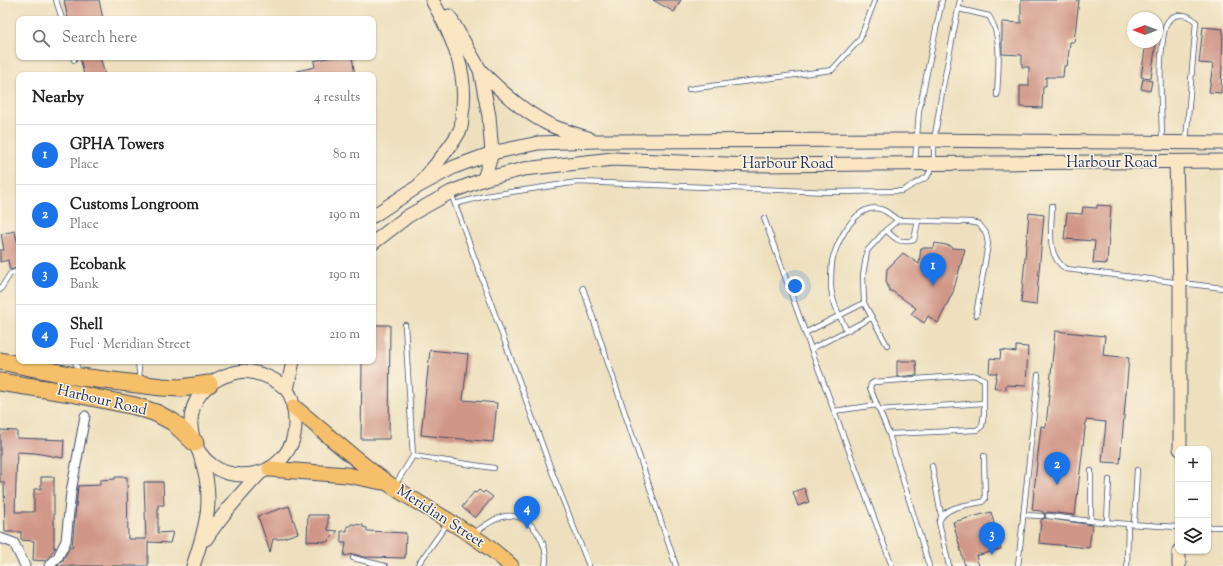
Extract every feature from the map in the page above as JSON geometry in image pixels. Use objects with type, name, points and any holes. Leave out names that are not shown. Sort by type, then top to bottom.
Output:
[{"type":"highway","name":"Harbour Road","points":[[0,361],[16,363]]},
{"type":"highway","name":"Harbour Road","points":[[29,364],[77,369],[141,385],[181,388],[209,384]]},
{"type":"highway","name":"Harbour Road","points":[[0,382],[71,393],[135,406],[156,413],[173,422],[197,447]]},
{"type":"main road","points":[[417,187],[460,130],[464,106],[462,72],[456,50],[432,0]]},
{"type":"main road","points":[[440,0],[480,70],[504,94],[519,106],[549,124],[596,141]]},
{"type":"main road","points":[[480,70],[489,116],[492,153],[484,179]]},
{"type":"main road","name":"Harbour Road","points":[[376,214],[417,187],[454,167],[492,153],[538,143],[596,141],[917,140],[1223,143]]},
{"type":"main road","points":[[1073,142],[1073,163]]},
{"type":"main road","name":"Harbour Road","points":[[376,241],[408,216],[453,198],[484,179],[524,169],[613,159],[749,165],[1176,163],[1223,161]]},
{"type":"main road","points":[[1176,163],[1180,283],[1180,446]]},
{"type":"main road","points":[[193,566],[208,518],[208,486],[206,472],[191,428],[193,409],[202,391],[209,384],[230,372],[240,364]]},
{"type":"main road","points":[[198,553],[216,523],[287,451],[292,441],[295,429],[294,407],[287,390],[292,364]]},
{"type":"main road","points":[[230,372],[245,371],[260,373],[287,390]]},
{"type":"main road","name":"Meridian Street","points":[[294,407],[347,453],[390,485],[449,521],[501,557],[511,566]]},
{"type":"main road","points":[[197,447],[208,462],[220,470],[233,475],[247,476],[266,471]]},
{"type":"main road","name":"Meridian Street","points":[[266,471],[347,475],[390,485]]},
{"type":"main road","points":[[1179,554],[1179,566]]},
{"type":"street","points":[[49,566],[58,556],[66,541],[71,492],[85,416]]},
{"type":"street","points":[[0,538],[14,543],[25,566]]},
{"type":"lane","points":[[56,0],[61,16]]},
{"type":"lane","points":[[689,89],[832,70],[860,39],[875,0]]},
{"type":"lane","points":[[589,566],[552,472],[453,198],[485,196],[578,182],[830,192],[902,191],[927,177],[934,164],[934,141],[960,0]]},
{"type":"lane","points":[[915,164],[924,87],[942,1]]},
{"type":"lane","points":[[959,9],[989,16],[995,25],[998,41],[998,95]]},
{"type":"lane","points":[[1162,143],[1162,60],[1165,26],[1172,18],[1179,14],[1188,16],[1196,22],[1186,143]]},
{"type":"lane","points":[[1052,206],[1052,252],[1057,263],[1066,269],[1223,288]]},
{"type":"lane","points":[[847,331],[840,316],[831,286],[832,259],[840,239],[852,220],[866,209],[880,209],[898,220],[970,222],[979,224],[986,233],[988,244],[976,315]]},
{"type":"lane","points":[[764,218],[805,333],[892,566]]},
{"type":"lane","points":[[887,345],[864,303],[863,275],[867,252],[886,230],[898,220]]},
{"type":"lane","points":[[886,230],[896,240],[906,242],[914,240],[918,221]]},
{"type":"lane","points":[[0,290],[10,274],[16,272]]},
{"type":"lane","points":[[583,288],[676,566]]},
{"type":"lane","points":[[805,333],[864,303]]},
{"type":"lane","points":[[811,349],[871,318]]},
{"type":"lane","points":[[390,485],[413,456],[406,325]]},
{"type":"lane","points":[[138,364],[141,385]]},
{"type":"lane","points":[[889,434],[977,430],[982,426],[984,420],[984,380],[973,375],[874,382],[871,384],[870,388],[889,434],[929,566]]},
{"type":"lane","points":[[1018,566],[1038,375]]},
{"type":"lane","points":[[834,411],[984,402]]},
{"type":"lane","points":[[413,456],[494,468]]},
{"type":"lane","points":[[949,566],[939,522],[941,516],[946,511],[982,502],[985,499],[984,456]]},
{"type":"lane","points":[[932,466],[941,516]]},
{"type":"lane","points":[[1091,470],[1091,521]]},
{"type":"lane","points":[[1134,524],[1137,470]]},
{"type":"lane","points":[[1107,521],[1109,480]]},
{"type":"lane","points":[[1023,515],[1128,524],[1175,526]]},
{"type":"lane","points":[[470,536],[492,521],[507,516],[523,519],[536,528],[543,545],[545,566]]},
{"type":"lane","points":[[417,566],[449,521]]},
{"type":"lane","points":[[1127,566],[1128,524]]},
{"type":"lane","points":[[1211,527],[1223,527]]},
{"type":"lane","points":[[353,558],[385,566]]},
{"type":"building","points":[[64,0],[99,0],[102,16],[67,16]]},
{"type":"building","points":[[653,0],[681,0],[674,12]]},
{"type":"building","points":[[1021,0],[1079,0],[1074,42],[1070,42],[1067,66],[1064,66],[1063,77],[1046,77],[1046,86],[1043,86],[1042,108],[1020,107],[1020,86],[1029,86],[1029,67],[1022,67],[1022,55],[1002,54],[1002,22],[1021,23]]},
{"type":"building","points":[[1203,27],[1223,29],[1221,93],[1209,92],[1213,64],[1199,63]]},
{"type":"building","points":[[1145,48],[1155,48],[1151,78],[1141,77]]},
{"type":"building","points":[[81,60],[101,60],[104,72],[83,72]]},
{"type":"building","points":[[352,60],[354,72],[297,72],[315,67],[314,61]]},
{"type":"building","points":[[1143,79],[1152,81],[1150,91],[1141,89]]},
{"type":"building","points":[[1097,205],[1111,206],[1107,264],[1093,263],[1095,241],[1064,239],[1067,213],[1082,214],[1083,207],[1097,208]]},
{"type":"building","points":[[1029,213],[1044,215],[1036,305],[1021,303]]},
{"type":"building","points":[[15,231],[16,268],[10,270],[8,260],[0,262],[0,250],[4,250],[1,234]]},
{"type":"building","points":[[935,243],[951,246],[951,248],[965,249],[953,292],[938,323],[928,316],[924,323],[911,314],[916,308],[892,291],[890,292],[886,281],[887,269],[903,253],[919,264],[921,248],[934,248]]},
{"type":"building","points":[[376,325],[390,325],[389,439],[361,439],[362,364],[376,364]]},
{"type":"building","points":[[1055,331],[1105,336],[1103,355],[1129,358],[1120,463],[1102,462],[1106,422],[1086,420],[1075,515],[1048,512],[1045,514],[1041,511],[1032,510],[1041,426],[1046,427]]},
{"type":"building","points":[[1016,346],[1028,347],[1026,386],[1006,385],[1006,390],[994,388],[997,373],[989,373],[990,358],[1000,359],[1001,350],[1016,352]]},
{"type":"building","points":[[430,350],[468,354],[463,400],[497,403],[493,442],[421,435]]},
{"type":"building","points":[[897,361],[916,361],[917,375],[897,377]]},
{"type":"building","points":[[0,430],[17,431],[17,438],[64,440],[63,458],[35,453],[17,452],[15,512],[34,512],[34,489],[41,489],[41,477],[54,477],[54,548],[56,547],[46,561],[33,560],[34,541],[21,540],[21,532],[5,532],[4,482],[0,482]]},
{"type":"building","points":[[115,477],[127,477],[128,539],[146,539],[144,482],[163,482],[164,505],[158,505],[158,533],[173,532],[170,543],[148,542],[148,566],[57,566],[63,560],[70,547],[72,547],[78,486],[100,485],[100,480],[115,479]]},
{"type":"building","points":[[804,488],[809,502],[798,506],[793,492]]},
{"type":"building","points":[[479,490],[483,493],[485,491],[493,497],[475,518],[462,507],[474,492],[476,493]]},
{"type":"building","points":[[289,506],[298,533],[280,539],[273,539],[270,552],[258,516]]},
{"type":"building","points":[[991,512],[1001,549],[976,556],[979,566],[965,566],[953,522]]},
{"type":"building","points":[[308,515],[328,515],[328,530],[338,531],[327,542],[307,541]]},
{"type":"building","points":[[1045,518],[1092,525],[1089,548],[1039,543],[1041,520]]},
{"type":"building","points":[[351,524],[363,525],[363,527],[367,528],[367,531],[406,533],[405,558],[363,557],[354,554],[344,556],[346,543],[341,543],[341,531],[347,531],[347,526],[351,526]]},
{"type":"place","name":"GPHA Towers","points":[[933,286]]},
{"type":"place","name":"Customs Longroom","points":[[1057,485]]},
{"type":"place","name":"Shell","points":[[527,529]]},
{"type":"place","name":"Ecobank","points":[[992,555]]}]
